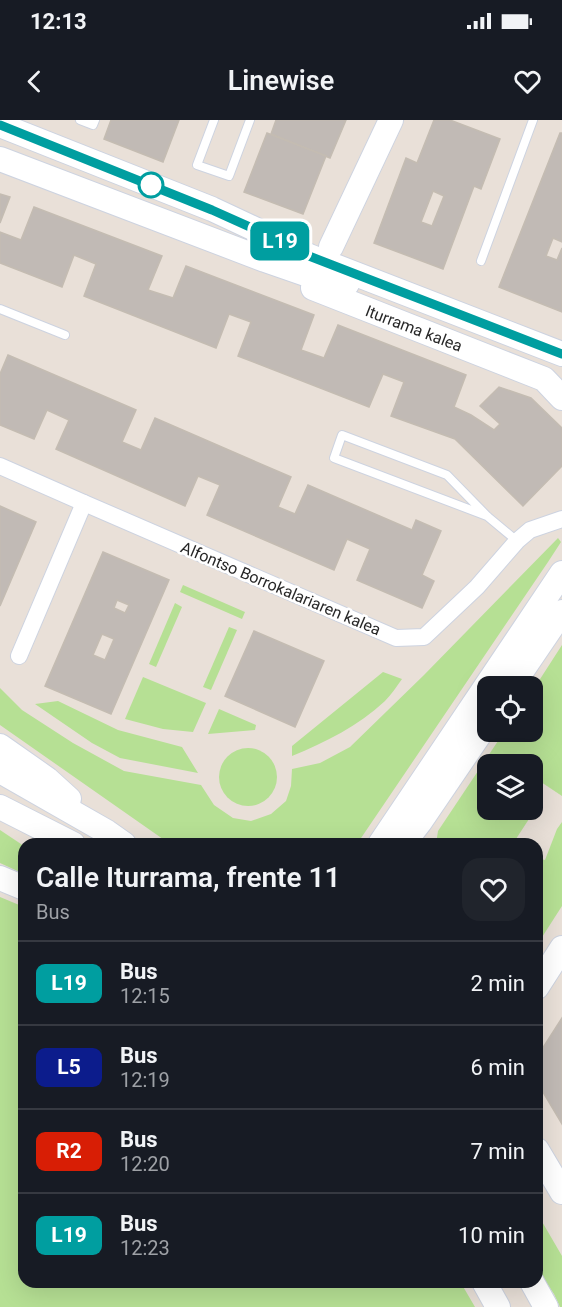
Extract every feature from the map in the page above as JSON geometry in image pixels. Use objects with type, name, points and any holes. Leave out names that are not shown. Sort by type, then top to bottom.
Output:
[{"type":"street","points":[[331,247],[391,120]]},
{"type":"street","name":"Iturrama kalea","points":[[0,125],[212,210],[309,256],[562,354]]},
{"type":"street","name":"Iturrama kalea","points":[[0,159],[265,260],[314,277],[338,280],[562,365]]},
{"type":"street","name":"Iturrama kalea","points":[[212,210],[265,223],[562,336]]},
{"type":"street","name":"Iturrama kalea","points":[[265,260],[290,279],[544,379],[562,398]]},
{"type":"street","name":"Alfontso Borrokalariaren kalea","points":[[0,465],[396,638],[424,637],[477,587],[517,541],[530,530],[559,522]]},
{"type":"street","points":[[19,656],[84,503]]},
{"type":"street","points":[[384,838],[562,573]]},
{"type":"street","points":[[518,676],[562,612]]},
{"type":"street","points":[[418,833],[477,739]]},
{"type":"street","points":[[0,746],[47,779],[115,838]]},
{"type":"street","points":[[0,771],[115,838]]},
{"type":"street","points":[[3,809],[45,838]]},
{"type":"street","points":[[3,809],[61,838]]},
{"type":"street","points":[[0,878],[18,886]]},
{"type":"street","points":[[543,978],[562,948]]},
{"type":"street","points":[[543,1160],[562,1192]]},
{"type":"street","points":[[487,1288],[498,1307]]},
{"type":"street","points":[[535,1288],[546,1307]]},
{"type":"lane","points":[[80,120],[93,125],[95,120]]},
{"type":"lane","points":[[214,120],[197,165],[230,176],[250,120]]},
{"type":"lane","points":[[481,261],[533,120]]},
{"type":"lane","points":[[0,309],[65,335]]},
{"type":"lane","points":[[487,516],[334,458],[342,435],[447,476],[487,516],[517,541]]},
{"type":"green space","points":[[558,538],[561,542],[548,562],[361,838],[161,838],[0,725],[0,688],[22,710],[73,743],[124,771],[201,785],[214,805],[233,818],[251,821],[271,814],[286,801],[291,786],[292,769],[320,763],[350,747]]},
{"type":"green space","points":[[183,585],[245,612],[242,619],[180,592]]},
{"type":"green space","points":[[175,603],[182,607],[156,667],[149,664]]},
{"type":"green space","points":[[229,627],[237,630],[211,690],[203,687]]},
{"type":"green space","points":[[562,645],[562,796],[543,783],[543,754],[489,754],[497,742],[543,742],[542,676]]},
{"type":"green space","points":[[383,672],[402,679],[385,701],[341,733],[292,756],[292,746]]},
{"type":"green space","points":[[143,677],[206,703],[193,732],[163,729],[125,719]]},
{"type":"green space","points":[[58,701],[118,730],[182,747],[198,773],[120,758],[92,743],[35,704]]},
{"type":"green space","points":[[219,709],[256,725],[255,730],[208,734]]},
{"type":"green space","points":[[242,748],[254,748],[269,756],[277,771],[277,783],[269,798],[254,806],[242,806],[227,798],[219,783],[219,771],[227,756]]},
{"type":"green space","points":[[477,772],[477,820],[528,820],[517,838],[437,838],[438,831]]},
{"type":"green space","points":[[562,822],[562,906],[543,936],[543,860],[545,860]]},
{"type":"green space","points":[[0,830],[18,842],[18,871],[0,863]]},
{"type":"green space","points":[[0,897],[18,904],[18,1288],[464,1288],[475,1307],[0,1307]]},
{"type":"green space","points":[[543,1223],[562,1256],[562,1307],[543,1278]]},
{"type":"building","points":[[111,120],[179,120],[163,162],[104,139]]},
{"type":"building","points":[[276,120],[346,120],[330,158],[271,134]]},
{"type":"building","points":[[434,120],[450,120],[500,139],[481,189],[474,186],[443,269],[374,243],[406,158],[417,163]],"holes":[[[433,191],[444,196],[432,226],[421,222]]]},
{"type":"building","points":[[267,133],[326,156],[303,214],[244,192]]},
{"type":"building","points":[[560,133],[562,133],[562,242],[553,238],[546,256],[557,260],[562,248],[562,312],[499,287]]},
{"type":"building","points":[[0,194],[10,197],[0,223]]},
{"type":"building","points":[[34,207],[162,256],[148,290],[173,298],[186,266],[314,315],[301,350],[324,358],[338,325],[466,375],[454,407],[494,430],[500,424],[480,406],[499,387],[531,398],[562,428],[562,466],[523,506],[455,439],[391,416],[404,382],[383,374],[369,407],[238,356],[251,322],[229,314],[216,348],[84,296],[96,264],[74,255],[62,287],[0,263],[0,232],[21,240]]},
{"type":"building","points":[[8,355],[136,410],[122,442],[141,450],[155,418],[291,477],[278,507],[295,514],[308,485],[412,530],[416,520],[441,531],[422,575],[434,581],[422,608],[357,580],[370,549],[347,539],[334,570],[207,515],[220,485],[198,476],[185,506],[56,449],[69,420],[47,410],[34,439],[0,425],[0,374]]},
{"type":"building","points":[[0,506],[36,522],[0,606]]},
{"type":"building","points":[[103,552],[169,580],[111,714],[45,686]],"holes":[[[117,600],[129,605],[125,613],[114,608]],[[102,634],[114,639],[105,660],[93,655]]]},
{"type":"building","points":[[254,631],[324,661],[295,727],[225,696]]},
{"type":"building","points":[[562,1018],[562,1124],[543,1092],[543,1048]]},
{"type":"bus line","name":"L19","points":[[0,125],[212,210],[309,256],[562,354]]}]
